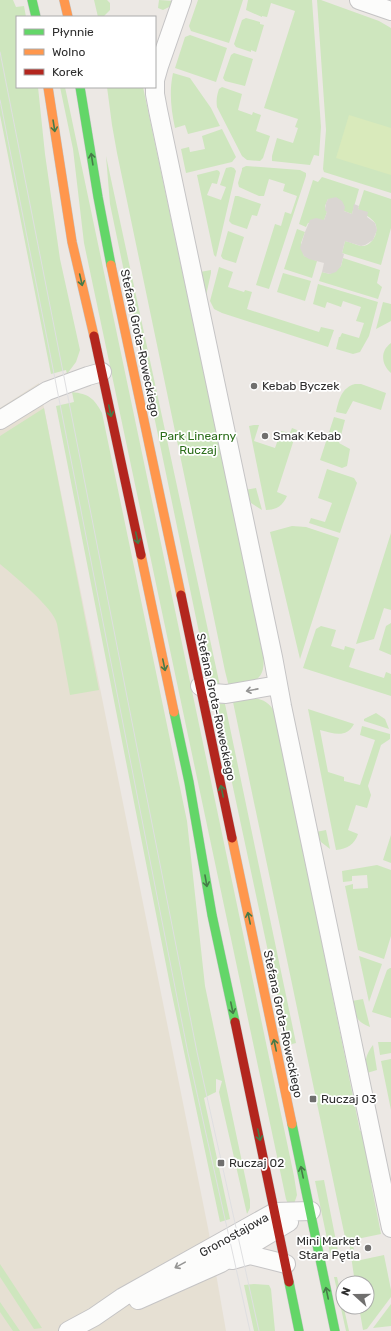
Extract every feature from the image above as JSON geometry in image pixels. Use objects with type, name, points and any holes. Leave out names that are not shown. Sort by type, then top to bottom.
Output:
[{"type":"main road","points":[[32,0],[36,16]]},
{"type":"main road","points":[[64,0],[68,16]]},
{"type":"main road","points":[[48,88],[72,242],[102,372],[189,782],[212,916],[277,1220],[299,1331]]},
{"type":"main road","name":"Stefana Grota-Roweckiego","points":[[80,88],[113,276],[311,1211],[335,1331]]},
{"type":"street","points":[[156,76],[182,0]]},
{"type":"street","points":[[360,0],[391,10]]},
{"type":"street","points":[[155,88],[158,110],[391,1228]]},
{"type":"street","points":[[0,420],[46,391],[102,372]]},
{"type":"street","points":[[200,686],[213,693],[226,694],[278,684]]},
{"type":"street","name":"Gronostajowa","points":[[68,1331],[94,1317],[123,1297],[277,1220],[311,1211]]},
{"type":"street","name":"Gronostajowa","points":[[221,1263],[277,1220]]},
{"type":"street","name":"Gronostajowa","points":[[94,1317],[115,1311],[221,1263],[250,1255],[286,1264]]},
{"type":"shaded area","points":[[336,197],[342,201],[345,207],[344,211],[352,214],[354,204],[359,206],[358,209],[368,212],[367,217],[375,223],[377,230],[373,240],[365,245],[361,246],[345,241],[341,266],[336,272],[330,274],[322,272],[324,263],[304,256],[300,248],[310,220],[316,218],[324,220],[327,212],[325,210],[328,199]]},
{"type":"shaded area","points":[[39,383],[208,1228],[226,1331],[0,1331],[0,408]]},
{"type":"green space","points":[[0,0],[13,0],[16,7],[24,6],[26,16],[16,16],[16,88],[38,88],[45,154],[60,259],[80,350],[76,362],[67,374],[66,370],[51,374],[0,115]]},
{"type":"green space","points":[[94,0],[107,0],[110,3],[110,10],[104,16],[98,16]]},
{"type":"green space","points":[[159,0],[174,1],[171,6],[163,10],[158,8]]},
{"type":"green space","points":[[198,0],[243,0],[229,43],[191,31],[189,26]]},
{"type":"green space","points":[[248,0],[312,0],[321,127],[319,156],[314,155],[310,165],[272,161],[277,138],[293,143],[298,128],[295,127],[298,119],[264,108],[295,11],[271,3],[267,17],[262,17],[246,10]]},
{"type":"green space","points":[[317,0],[321,0],[379,21],[391,28],[391,193],[324,172],[326,130]]},
{"type":"green space","points":[[246,18],[260,22],[260,24],[264,25],[256,52],[251,50],[251,52],[236,47],[234,44],[242,20]]},
{"type":"green space","points":[[190,35],[227,48],[216,82],[175,68],[185,37]]},
{"type":"green space","points":[[234,53],[253,59],[245,86],[225,81],[223,78],[231,55]]},
{"type":"green space","points":[[173,73],[190,78],[211,108],[220,126],[188,134],[185,125],[175,128],[171,100]]},
{"type":"green space","points":[[222,87],[242,94],[238,110],[252,115],[253,112],[261,115],[256,131],[270,136],[263,158],[260,161],[247,160],[242,156],[217,107],[219,89]]},
{"type":"green space","points":[[60,88],[65,88],[294,1176],[297,1195],[294,1204],[288,1204],[286,1199],[84,243],[73,149]]},
{"type":"green space","name":"Park Linearny Ruczaj","points":[[107,88],[143,88],[264,657],[262,672],[255,681],[229,687],[112,125]]},
{"type":"green space","points":[[349,115],[391,128],[391,175],[336,158]]},
{"type":"green space","points":[[222,129],[236,157],[232,162],[186,173],[181,149],[189,147],[190,152],[205,149],[202,136]]},
{"type":"green space","points":[[106,156],[220,686],[212,681],[207,671],[110,204]]},
{"type":"green space","points":[[246,166],[300,170],[306,173],[269,289],[256,285],[275,224],[281,226],[285,212],[291,214],[297,196],[283,191],[285,184],[269,179],[264,196],[259,196],[239,187],[238,183],[242,168]]},
{"type":"green space","points":[[231,167],[236,171],[216,257],[214,255],[197,175],[217,170],[219,171],[220,173],[217,184],[212,183],[207,195],[221,200],[226,187],[220,185],[226,168]]},
{"type":"green space","points":[[322,177],[359,189],[352,214],[344,211],[328,199],[325,206],[327,212],[324,220],[308,223],[306,227],[299,224],[313,180],[318,182]]},
{"type":"green space","points":[[364,190],[391,199],[391,228],[381,265],[342,253],[345,241],[365,246],[374,239],[376,231],[375,223],[358,209]]},
{"type":"green space","points":[[235,196],[261,204],[257,216],[252,215],[247,229],[232,224],[229,221]]},
{"type":"green space","points":[[297,229],[305,232],[301,243],[304,256],[317,261],[312,278],[284,269]]},
{"type":"green space","points":[[228,231],[244,237],[236,263],[223,259],[221,256]]},
{"type":"green space","points":[[343,258],[380,270],[377,283],[382,287],[378,299],[319,281],[322,272],[330,274],[341,266]]},
{"type":"green space","points":[[219,267],[233,272],[228,287],[244,292],[245,290],[252,292],[247,309],[319,332],[321,327],[334,330],[328,347],[222,313],[214,309],[210,301]]},
{"type":"green space","points":[[211,270],[211,273],[205,300],[200,272]]},
{"type":"green space","points":[[283,273],[311,281],[305,301],[277,292]]},
{"type":"green space","points":[[318,284],[378,302],[369,336],[360,352],[353,354],[336,349],[339,337],[342,333],[359,338],[364,323],[356,321],[361,307],[343,301],[341,307],[327,302],[325,308],[313,304]]},
{"type":"green space","points":[[383,302],[391,304],[391,321],[376,329]]},
{"type":"green space","points":[[391,343],[391,373],[385,366],[383,358],[387,346]]},
{"type":"green space","points":[[355,384],[361,384],[386,393],[381,410],[353,401],[346,414],[336,412],[341,395],[347,388]]},
{"type":"green space","points":[[72,392],[83,394],[93,400],[102,413],[187,821],[205,986],[250,1200],[250,1208],[247,1214],[219,1092],[222,1081],[216,1079],[216,1092],[204,1098],[230,1219],[220,1222],[171,990],[56,406],[74,402]]},
{"type":"green space","points":[[44,408],[99,690],[70,695],[57,624],[54,617],[33,592],[0,564],[0,436]]},
{"type":"green space","points":[[334,417],[345,420],[339,443],[350,449],[347,466],[342,468],[320,460]]},
{"type":"green space","points":[[259,425],[254,441],[275,448],[281,431],[290,433],[292,428],[297,430],[277,492],[287,496],[284,502],[273,509],[266,510],[249,426]]},
{"type":"green space","points":[[327,469],[354,478],[357,483],[340,533],[309,523],[311,518],[325,522],[332,503],[318,498]]},
{"type":"green space","points":[[256,488],[262,510],[251,503],[245,490]]},
{"type":"green space","points":[[292,526],[306,527],[339,538],[300,659],[270,532]]},
{"type":"green space","points":[[391,533],[391,610],[384,608],[374,639],[356,644]]},
{"type":"green space","points":[[391,623],[391,655],[379,650],[386,626]]},
{"type":"green space","points":[[321,626],[336,630],[331,646],[344,650],[345,646],[355,649],[349,667],[384,678],[386,672],[391,674],[391,696],[303,668],[316,629]]},
{"type":"green space","points":[[251,698],[259,699],[270,706],[275,712],[360,1131],[363,1131],[374,1182],[371,1183],[381,1234],[352,1240],[356,1261],[384,1255],[391,1297],[367,1329],[363,1330],[360,1315],[375,1315],[375,1275],[354,1275],[349,1242],[351,1241],[346,1242],[233,702]]},
{"type":"green space","points":[[215,703],[225,704],[296,1043],[288,1045]]},
{"type":"green space","points":[[308,709],[354,724],[347,732],[339,734],[320,730],[328,772],[344,777],[344,781],[360,785],[375,740],[360,735],[362,726],[390,734],[390,739],[381,745],[368,786],[371,795],[367,808],[356,805],[348,830],[358,834],[357,838],[347,847],[336,850]]},
{"type":"green space","points":[[376,713],[385,719],[389,729],[364,721],[364,719]]},
{"type":"green space","points":[[326,830],[330,849],[321,842],[316,832]]},
{"type":"green space","points":[[391,835],[391,863],[383,860]]},
{"type":"green space","points":[[377,865],[391,870],[391,936],[384,959],[358,950],[345,886],[353,884],[353,889],[368,888],[367,875],[352,876],[352,881],[343,882],[342,871]]},
{"type":"green space","points":[[359,956],[382,964],[369,1002]]},
{"type":"green space","points":[[390,968],[391,1018],[372,1012],[387,970]]},
{"type":"green space","points":[[363,999],[370,1027],[365,1025],[356,1017],[354,1010],[352,1001]]},
{"type":"green space","points":[[378,1042],[391,1042],[391,1053],[380,1055]]},
{"type":"green space","points":[[373,1045],[377,1070],[367,1073],[366,1058]]},
{"type":"green space","points":[[391,1059],[391,1110],[381,1061]]},
{"type":"green space","points":[[324,1180],[338,1251],[330,1253],[315,1181]]},
{"type":"green space","points":[[0,1264],[42,1328],[34,1329],[0,1277]]},
{"type":"green space","points":[[244,1285],[269,1285],[271,1289],[275,1331],[254,1331]]},
{"type":"green space","points":[[0,1302],[20,1331],[13,1331],[0,1312]]},
{"type":"green space","points":[[391,1304],[391,1326],[373,1328]]},
{"type":"green space","points":[[342,1315],[345,1315],[349,1331],[346,1331]]},
{"type":"tram line","points":[[0,52],[197,1052],[259,1331]]},
{"type":"tram line","points":[[0,100],[188,1053],[250,1331]]},
{"type":"traffic: fast","points":[[32,0],[36,16]]},
{"type":"traffic: fast","points":[[80,88],[111,265]]},
{"type":"traffic: fast","points":[[174,712],[189,782],[212,915],[235,1022]]},
{"type":"traffic: fast","points":[[292,1124],[335,1331]]},
{"type":"traffic: fast","points":[[289,1282],[299,1331]]},
{"type":"traffic: slow","points":[[64,0],[68,16]]},
{"type":"traffic: slow","points":[[48,88],[72,242],[94,336]]},
{"type":"traffic: slow","points":[[111,265],[181,595]]},
{"type":"traffic: slow","points":[[141,555],[174,712]]},
{"type":"traffic: slow","points":[[232,838],[292,1124]]},
{"type":"traffic: jam","points":[[94,336],[141,555]]},
{"type":"traffic: jam","points":[[181,595],[232,838]]},
{"type":"traffic: jam","points":[[235,1022],[289,1282]]},
{"type":"place","name":"Kebab Byczek","points":[[254,386]]},
{"type":"place","name":"Smak Kebab","points":[[265,436]]},
{"type":"place","name":"Ruczaj 03","points":[[313,1099]]},
{"type":"place","name":"Ruczaj 02","points":[[221,1163]]},
{"type":"place","name":"Mini Market Stara Pętla","points":[[368,1248]]}]
